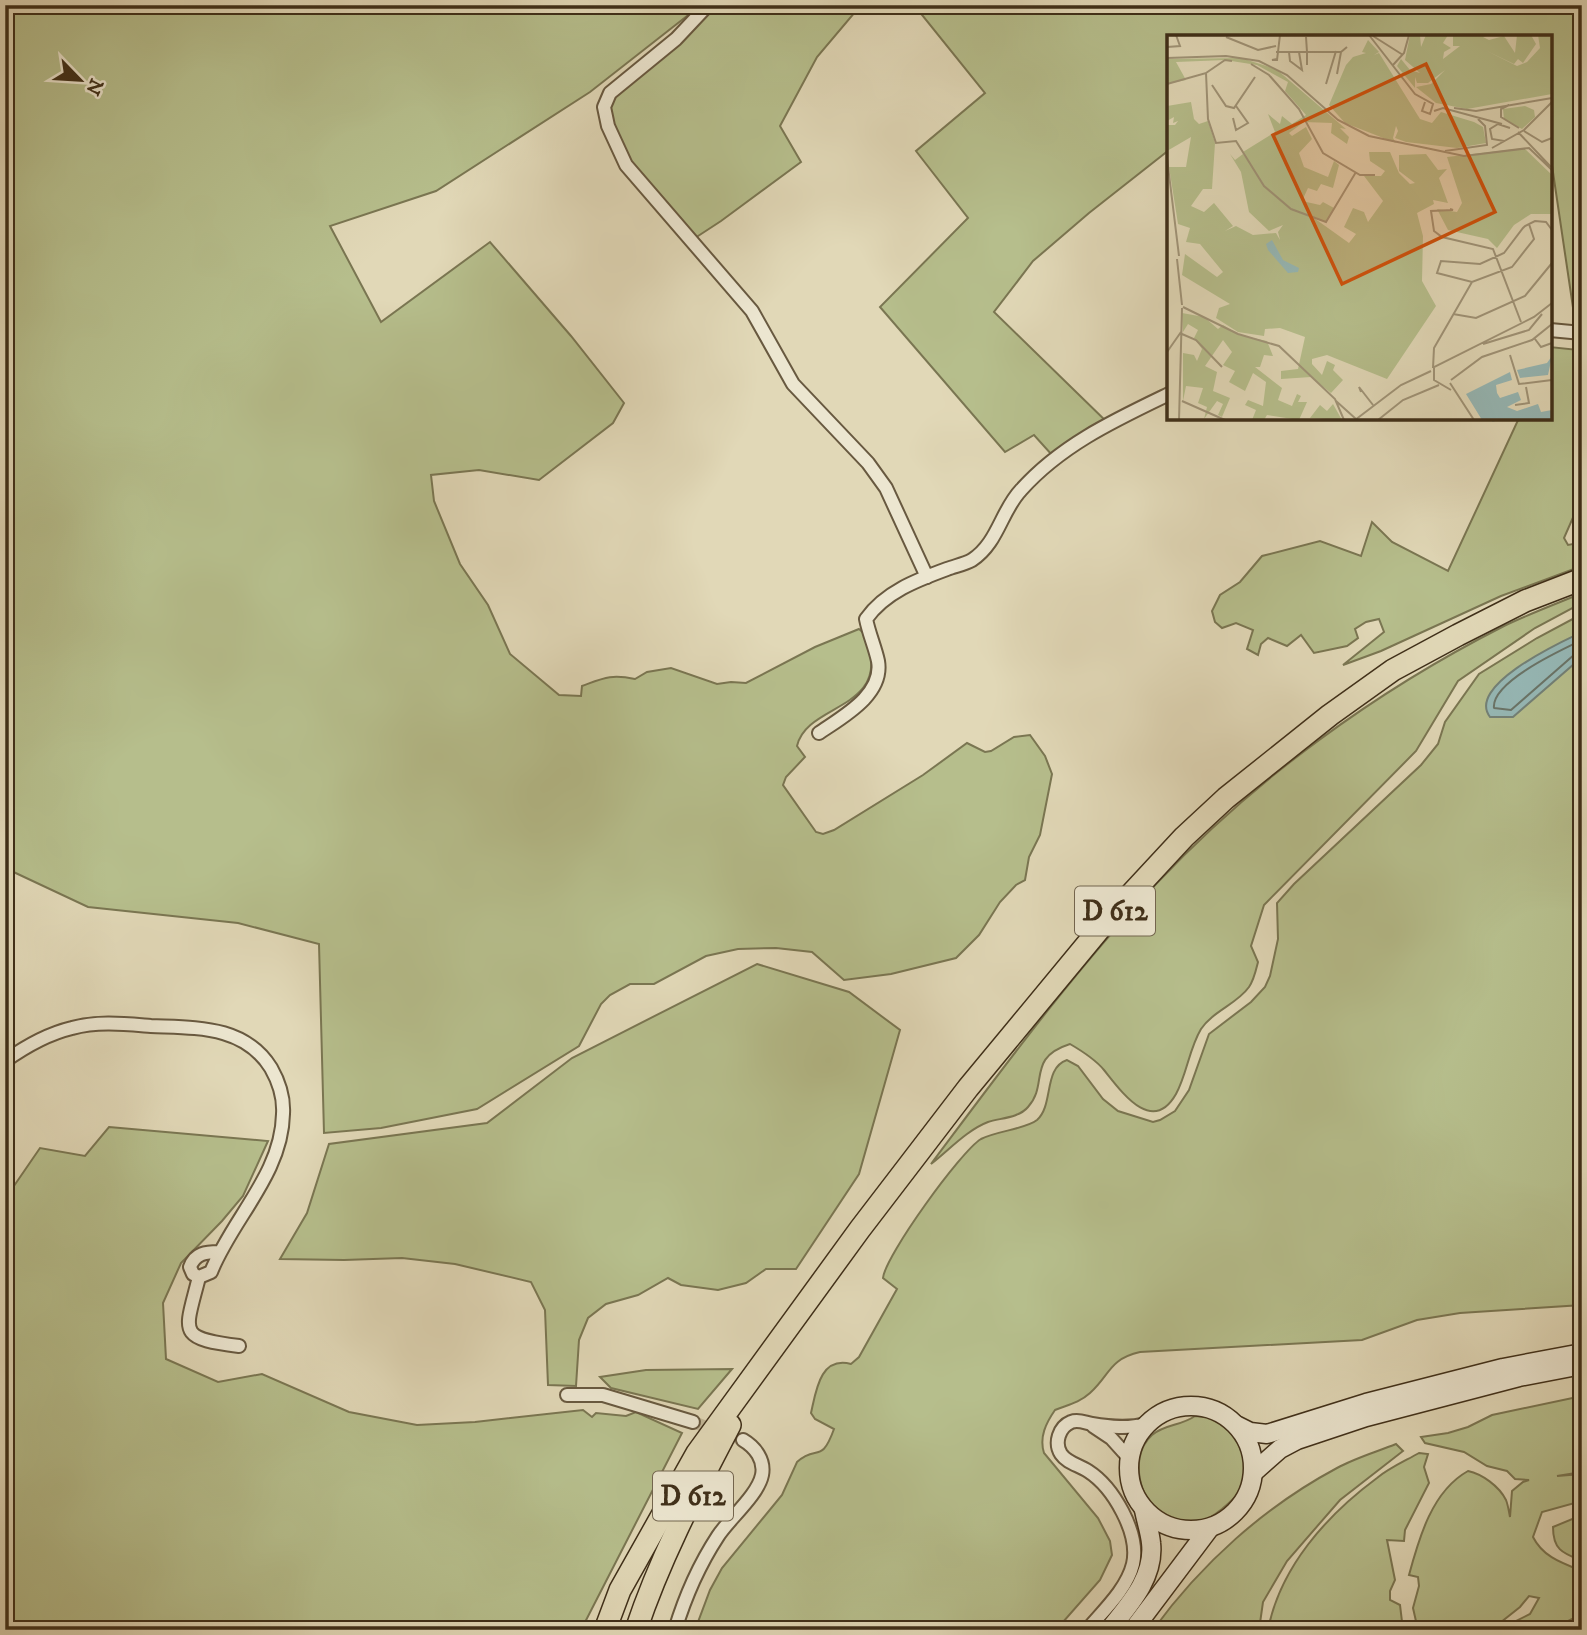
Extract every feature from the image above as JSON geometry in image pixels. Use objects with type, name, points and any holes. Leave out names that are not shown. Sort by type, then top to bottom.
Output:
[{"type":"highway","name":"D 612","points":[[605,1630],[620,1590],[696,1453],[860,1228],[968,1088],[1107,920],[1184,837],[1271,761],[1393,670],[1525,601],[1582,579]]},
{"type":"highway","name":"D 612","points":[[636,1630],[676,1532],[760,1367]]},
{"type":"highway","name":"D 612","points":[[616,1630],[657,1527]]},
{"type":"main road","points":[[1238,1426],[1251,1447],[1254,1472],[1248,1496],[1233,1516],[1209,1529],[1187,1532],[1163,1525],[1144,1510],[1131,1489],[1129,1458],[1134,1441],[1146,1424],[1170,1409],[1195,1405],[1219,1411],[1250,1432],[1267,1434],[1390,1396],[1503,1368],[1582,1353]]},
{"type":"main road","points":[[1254,1472],[1280,1448],[1366,1417],[1519,1377],[1582,1365]]},
{"type":"main road","points":[[1109,1630],[1139,1591],[1150,1564],[1151,1544],[1144,1510]]},
{"type":"main road","points":[[1133,1630],[1209,1529]]},
{"type":"street","points":[[708,5],[676,39],[610,93],[604,107],[608,126],[626,165],[752,311],[793,384],[868,463],[887,488],[927,577]]},
{"type":"street","points":[[1552,330],[1582,333]]},
{"type":"street","points":[[818,733],[866,697],[877,681],[878,663],[866,619],[884,599],[927,577],[970,561],[992,540],[1018,492],[1049,461],[1101,427],[1167,395]]},
{"type":"street","points":[[5,1061],[47,1036],[69,1028],[97,1023],[210,1029],[245,1041],[263,1057],[280,1086],[284,1110],[282,1135],[275,1158],[219,1252],[207,1252],[192,1260],[190,1267],[192,1274],[199,1277],[187,1322],[190,1331],[206,1342],[239,1346]]},
{"type":"street","points":[[567,1395],[603,1395],[693,1422]]},
{"type":"street","points":[[1087,1630],[1127,1578],[1133,1564],[1134,1547],[1127,1521],[1108,1492],[1087,1470],[1062,1455],[1058,1437],[1062,1429],[1079,1421],[1116,1427],[1146,1424]]},
{"type":"street","points":[[1089,1424],[1111,1438],[1129,1458]]},
{"type":"street","points":[[675,1630],[704,1559],[719,1535],[758,1486],[762,1462],[757,1452],[743,1440]]},
{"type":"green space","points":[[5,5],[701,5],[590,92],[436,191],[330,226],[381,322],[490,242],[571,336],[624,403],[613,423],[539,480],[479,470],[431,475],[434,501],[460,564],[488,605],[510,654],[559,695],[581,696],[582,686],[602,679],[635,679],[647,672],[671,668],[717,684],[746,683],[815,647],[859,629],[869,648],[871,668],[866,684],[856,695],[803,732],[797,746],[805,757],[786,777],[783,785],[816,832],[823,834],[834,830],[923,775],[967,743],[985,752],[1014,737],[1030,735],[1045,756],[1052,774],[1040,835],[1029,857],[1025,880],[1016,885],[1000,902],[979,935],[956,958],[891,974],[844,980],[812,952],[776,948],[738,949],[706,956],[654,984],[630,984],[610,995],[601,1004],[579,1046],[477,1109],[381,1128],[324,1133],[319,944],[238,923],[88,907],[5,868]]},
{"type":"green space","points":[[712,5],[861,5],[817,57],[780,126],[801,162],[695,238],[626,157],[608,108],[616,96]]},
{"type":"green space","points":[[914,5],[1582,5],[1582,329],[1576,328],[1552,166],[1552,35],[1167,35],[1167,152],[1033,261],[994,312],[1111,426],[1052,455],[1034,435],[1005,452],[880,307],[968,218],[916,151],[985,93]]},
{"type":"green space","points":[[1582,342],[1582,497],[1564,538],[1568,545],[1579,543],[1582,533],[1582,566],[1501,596],[1381,651],[1343,665],[1384,632],[1379,619],[1366,622],[1355,629],[1358,638],[1347,646],[1314,653],[1301,635],[1287,646],[1268,638],[1261,644],[1258,655],[1247,649],[1253,630],[1236,623],[1222,628],[1215,622],[1212,611],[1220,595],[1240,582],[1262,556],[1320,541],[1361,556],[1372,522],[1392,542],[1448,571],[1518,420],[1552,420],[1552,347],[1578,350]]},
{"type":"green space","points":[[1582,593],[1582,603],[1535,628],[1458,681],[1416,751],[1264,905],[1251,946],[1258,962],[1252,981],[1244,993],[1212,1017],[1201,1029],[1180,1086],[1167,1106],[1157,1111],[1137,1106],[1097,1062],[1070,1044],[1056,1050],[1043,1064],[1034,1098],[1024,1111],[980,1126],[931,1164],[1040,1020],[1126,916],[1235,808],[1319,740],[1410,679],[1504,626]]},
{"type":"green space","points":[[1582,614],[1582,1305],[1460,1313],[1417,1320],[1362,1340],[1140,1352],[1122,1359],[1086,1396],[1055,1410],[1043,1436],[1044,1453],[1098,1518],[1110,1541],[1112,1555],[1100,1580],[1056,1630],[695,1630],[710,1590],[722,1568],[782,1495],[797,1462],[826,1447],[834,1429],[815,1419],[811,1413],[821,1377],[832,1365],[851,1364],[859,1357],[897,1289],[883,1278],[896,1249],[942,1182],[971,1148],[981,1139],[1026,1126],[1037,1120],[1045,1105],[1055,1071],[1067,1060],[1078,1066],[1103,1099],[1118,1111],[1153,1122],[1175,1111],[1189,1090],[1209,1034],[1251,1002],[1265,987],[1278,939],[1277,903],[1421,765],[1438,744],[1445,722],[1479,674]]},
{"type":"green space","points":[[757,964],[849,992],[900,1030],[859,1174],[796,1269],[766,1269],[746,1283],[718,1290],[681,1285],[668,1278],[638,1295],[606,1304],[588,1318],[579,1340],[576,1386],[548,1385],[545,1310],[531,1282],[455,1264],[402,1258],[280,1259],[307,1213],[329,1144],[487,1123],[572,1058]]},
{"type":"green space","points":[[109,1127],[268,1141],[243,1196],[181,1263],[163,1303],[166,1359],[218,1382],[262,1374],[349,1412],[417,1425],[475,1422],[583,1410],[592,1417],[596,1413],[626,1416],[636,1412],[682,1433],[581,1630],[5,1630],[5,1199],[40,1148],[85,1156]]},
{"type":"green space","points":[[732,1369],[698,1409],[611,1388],[600,1377],[646,1370]]},
{"type":"green space","points":[[1582,1396],[1582,1472],[1557,1476],[1582,1474],[1582,1501],[1542,1512],[1533,1537],[1542,1550],[1560,1562],[1582,1571],[1582,1610],[1574,1618],[1555,1628],[1547,1623],[1536,1626],[1534,1630],[1498,1630],[1530,1614],[1539,1598],[1529,1596],[1520,1607],[1491,1630],[1418,1630],[1413,1608],[1419,1586],[1418,1577],[1409,1575],[1423,1531],[1445,1490],[1468,1471],[1473,1473],[1490,1481],[1499,1490],[1506,1500],[1510,1517],[1512,1491],[1529,1480],[1515,1479],[1507,1471],[1487,1466],[1464,1452],[1425,1443],[1421,1437],[1468,1427],[1492,1415]]},
{"type":"green space","points":[[1195,1416],[1210,1417],[1221,1423],[1236,1438],[1245,1459],[1245,1480],[1237,1495],[1212,1517],[1191,1523],[1178,1522],[1165,1518],[1147,1498],[1141,1485],[1140,1458],[1144,1445],[1152,1435]]},
{"type":"green space","points":[[1396,1444],[1403,1451],[1340,1500],[1287,1561],[1263,1602],[1259,1630],[1153,1630],[1213,1560],[1259,1519],[1310,1483],[1337,1468]]},
{"type":"green space","points":[[1419,1453],[1428,1454],[1424,1467],[1429,1483],[1405,1530],[1404,1541],[1387,1540],[1395,1580],[1390,1591],[1390,1600],[1400,1605],[1403,1630],[1268,1630],[1283,1585],[1308,1544],[1358,1493],[1382,1474]]},
{"type":"green space","points":[[1582,1515],[1580,1560],[1560,1549],[1553,1527]]},
{"type":"water","points":[[1580,633],[1582,657],[1513,717],[1490,717],[1486,705],[1491,692],[1502,679],[1536,656]]},
{"type":"tunnel","points":[[693,1422],[743,1440]]}]
